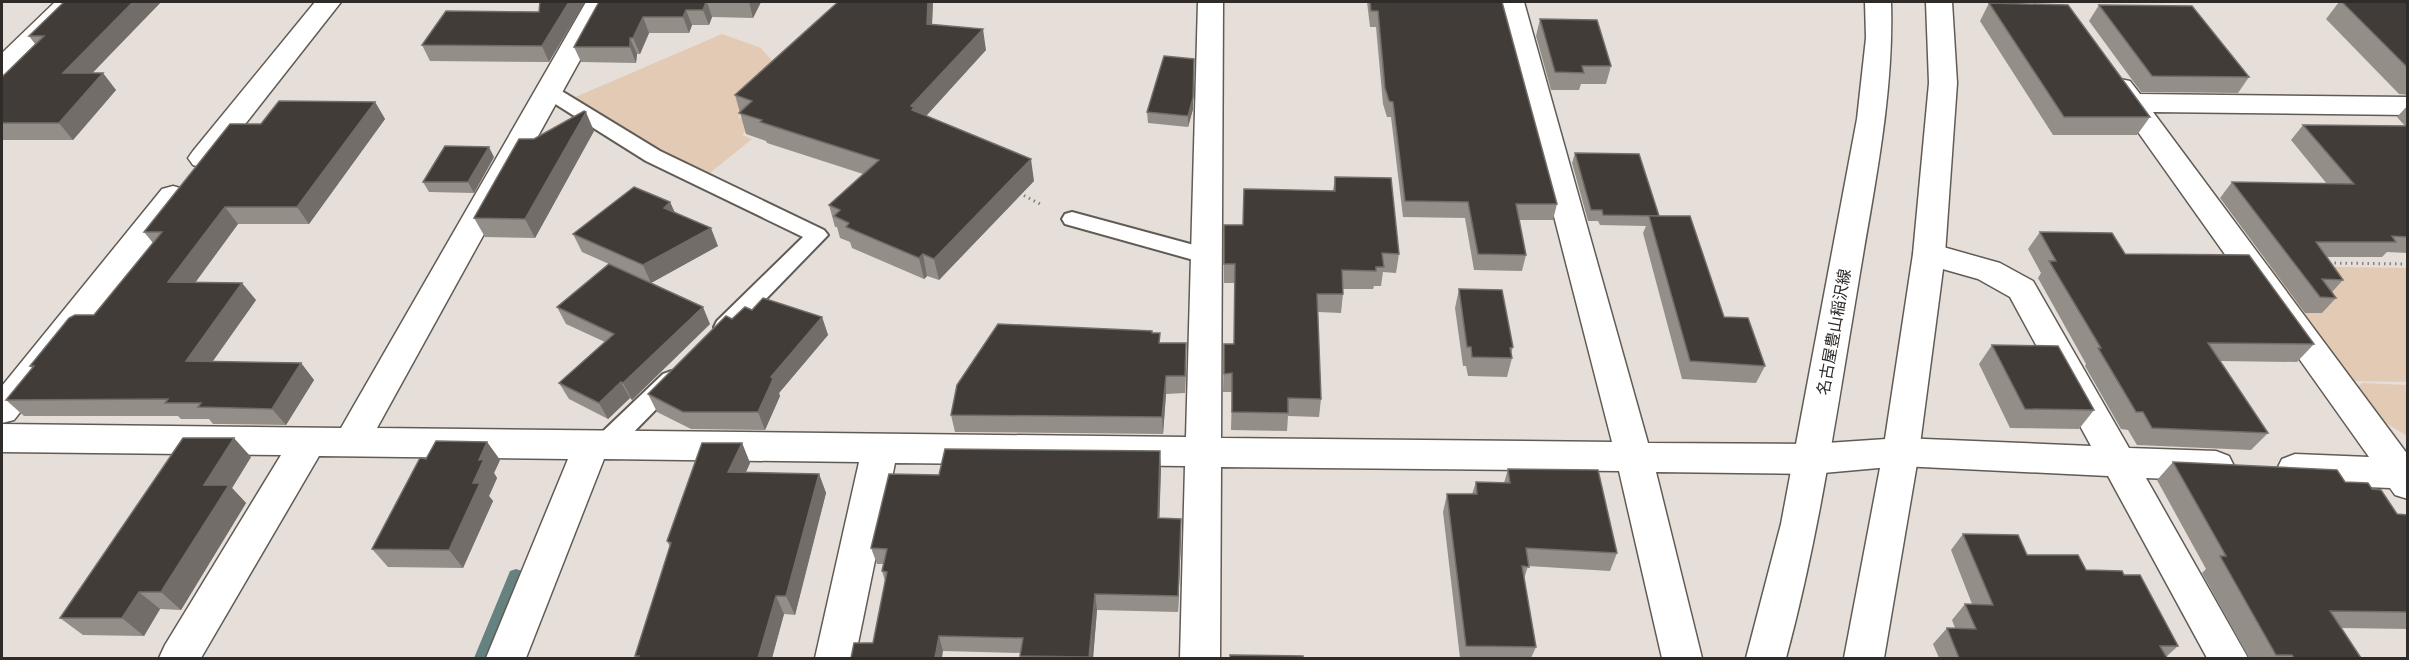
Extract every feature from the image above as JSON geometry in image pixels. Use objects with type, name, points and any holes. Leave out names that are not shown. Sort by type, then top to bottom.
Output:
[{"type":"street","points":[[2,67],[69,2]]},
{"type":"street","points":[[2,410],[328,2]]},
{"type":"street","points":[[351,442],[598,2]]},
{"type":"street","points":[[1200,658],[1211,2]]},
{"type":"street","points":[[1512,2],[1634,457],[1682,658]]},
{"type":"street","name":"名古屋豊山稲沢線","points":[[1766,658],[1800,524],[1871,119],[1879,38],[1878,2]]},
{"type":"street","points":[[1864,658],[1901,452],[1929,254],[1943,83],[1940,2]]},
{"type":"street","points":[[2105,66],[2405,477]]},
{"type":"street","points":[[2132,103],[2408,106]]},
{"type":"street","points":[[1929,254],[2004,275],[2022,289],[2228,658]]},
{"type":"street","points":[[2,438],[1812,459],[1901,452],[2252,467],[2405,477]]},
{"type":"street","points":[[179,658],[309,441]]},
{"type":"street","points":[[506,658],[599,445]]},
{"type":"street","points":[[836,658],[880,448]]},
{"type":"lane","points":[[548,91],[653,156],[818,235],[707,345]]},
{"type":"lane","points":[[1072,219],[1208,256]]},
{"type":"lane","points":[[599,445],[682,369]]},
{"type":"path","points":[[1013,190],[1072,219]]},
{"type":"path","points":[[2327,263],[2408,264]]},
{"type":"shaded area","points":[[722,34],[761,48],[784,74],[738,117],[755,123],[742,135],[752,139],[710,173],[653,147],[573,98]]},
{"type":"shaded area","points":[[2266,266],[2407,268],[2407,382],[2350,381]]},
{"type":"shaded area","points":[[2362,383],[2407,385],[2407,436],[2386,423],[2358,387]]},
{"type":"building","points":[[64,2],[133,2],[63,73],[103,73],[59,123],[2,123],[2,77],[44,36],[29,36]]},
{"type":"building","points":[[540,2],[569,2],[542,46],[422,45],[446,11],[539,12]]},
{"type":"building","points":[[599,2],[706,2],[703,10],[686,10],[683,17],[643,17],[633,38],[630,38],[630,47],[574,47]]},
{"type":"building","points":[[838,2],[928,2],[927,24],[983,29],[911,106],[914,107],[912,110],[1031,159],[934,259],[923,254],[919,258],[846,227],[849,223],[834,216],[840,210],[829,205],[879,160],[760,122],[762,120],[739,113],[752,101],[735,95]]},
{"type":"building","points":[[1370,2],[1502,2],[1557,204],[1516,204],[1526,255],[1478,254],[1468,202],[1405,201],[1393,102],[1389,101],[1385,88],[1378,11],[1371,11]]},
{"type":"building","points":[[2342,2],[2408,2],[2408,68]]},
{"type":"building","points":[[1989,3],[2068,5],[2150,117],[2064,117]]},
{"type":"building","points":[[2099,5],[2192,6],[2249,77],[2152,76]]},
{"type":"building","points":[[1540,19],[1597,20],[1611,66],[1582,66],[1584,73],[1555,72]]},
{"type":"building","points":[[1164,56],[1194,59],[1193,98],[1188,116],[1147,112]]},
{"type":"building","points":[[279,101],[375,102],[297,207],[225,207],[168,282],[242,283],[186,361],[301,363],[272,409],[198,407],[201,403],[165,403],[168,399],[6,400],[69,318],[75,315],[94,315],[162,232],[144,232],[230,124],[261,124]]},
{"type":"building","points":[[584,111],[586,112],[525,219],[474,218],[519,139],[534,139]]},
{"type":"building","points":[[2303,125],[2408,126],[2408,237],[2392,236],[2396,242],[2316,242],[2343,280],[2322,279],[2336,298],[2320,297],[2232,182],[2354,184]]},
{"type":"building","points":[[445,146],[489,147],[468,182],[423,182]]},
{"type":"building","points":[[1575,153],[1639,154],[1659,216],[1603,215],[1602,210],[1591,210]]},
{"type":"building","points":[[1335,177],[1391,178],[1399,254],[1382,253],[1384,267],[1376,267],[1376,271],[1342,270],[1343,294],[1317,294],[1321,399],[1288,398],[1288,413],[1232,412],[1232,373],[1224,374],[1224,344],[1234,344],[1235,264],[1224,264],[1224,225],[1243,225],[1244,189],[1335,191]]},
{"type":"building","points":[[634,187],[670,202],[664,208],[711,228],[643,265],[573,234]]},
{"type":"building","points":[[1649,216],[1690,216],[1724,317],[1748,318],[1765,366],[1690,361]]},
{"type":"building","points":[[2040,232],[2112,233],[2125,254],[2249,255],[2314,344],[2208,343],[2268,433],[2152,428],[2143,412],[2136,412],[2098,348],[2101,348],[2049,261],[2056,261]]},
{"type":"building","points":[[609,264],[703,307],[599,403],[559,383],[614,334],[557,307]]},
{"type":"building","points":[[1459,289],[1502,290],[1513,347],[1510,348],[1512,358],[1472,357],[1471,347],[1467,347]]},
{"type":"building","points":[[763,298],[822,317],[771,377],[773,379],[758,412],[683,412],[648,394],[726,316],[732,319],[745,307],[752,310]]},
{"type":"building","points":[[998,324],[1160,333],[1159,343],[1186,343],[1185,376],[1166,376],[1162,417],[951,415],[957,385]]},
{"type":"building","points":[[1992,345],[2058,346],[2094,410],[2025,409]]},
{"type":"building","points":[[183,438],[234,438],[204,485],[229,485],[161,592],[139,592],[122,618],[60,618]]},
{"type":"building","points":[[436,441],[487,442],[479,460],[484,459],[473,483],[480,483],[449,550],[372,549],[420,458],[426,459]]},
{"type":"building","points":[[702,443],[742,443],[728,472],[819,474],[786,596],[776,596],[758,658],[638,658],[639,656],[635,656],[671,543],[667,541]]},
{"type":"building","points":[[945,449],[1160,451],[1158,518],[1181,519],[1178,596],[1095,594],[1089,657],[1020,656],[1023,638],[939,636],[935,658],[851,658],[854,643],[873,643],[887,572],[882,571],[887,549],[871,548],[889,474],[939,475]]},
{"type":"building","points":[[2173,462],[2337,470],[2345,482],[2368,483],[2372,489],[2381,490],[2397,514],[2408,515],[2408,612],[2330,611],[2361,658],[2294,658],[2292,655],[2276,655],[2220,556],[2226,556]]},
{"type":"building","points":[[1508,469],[1598,470],[1617,553],[1526,548],[1529,567],[1522,566],[1536,647],[1466,646],[1447,494],[1477,494],[1476,482],[1510,483]]},
{"type":"building","points":[[1963,534],[2018,535],[2027,555],[2078,555],[2086,570],[2122,571],[2124,575],[2140,575],[2178,646],[2160,646],[2167,658],[1959,658],[1947,628],[1976,629],[1965,604],[1993,605]]},
{"type":"building","points":[[1230,655],[1303,656],[1303,658],[1230,658]]},
{"type":"waterway","points":[[482,658],[516,576]]}]
